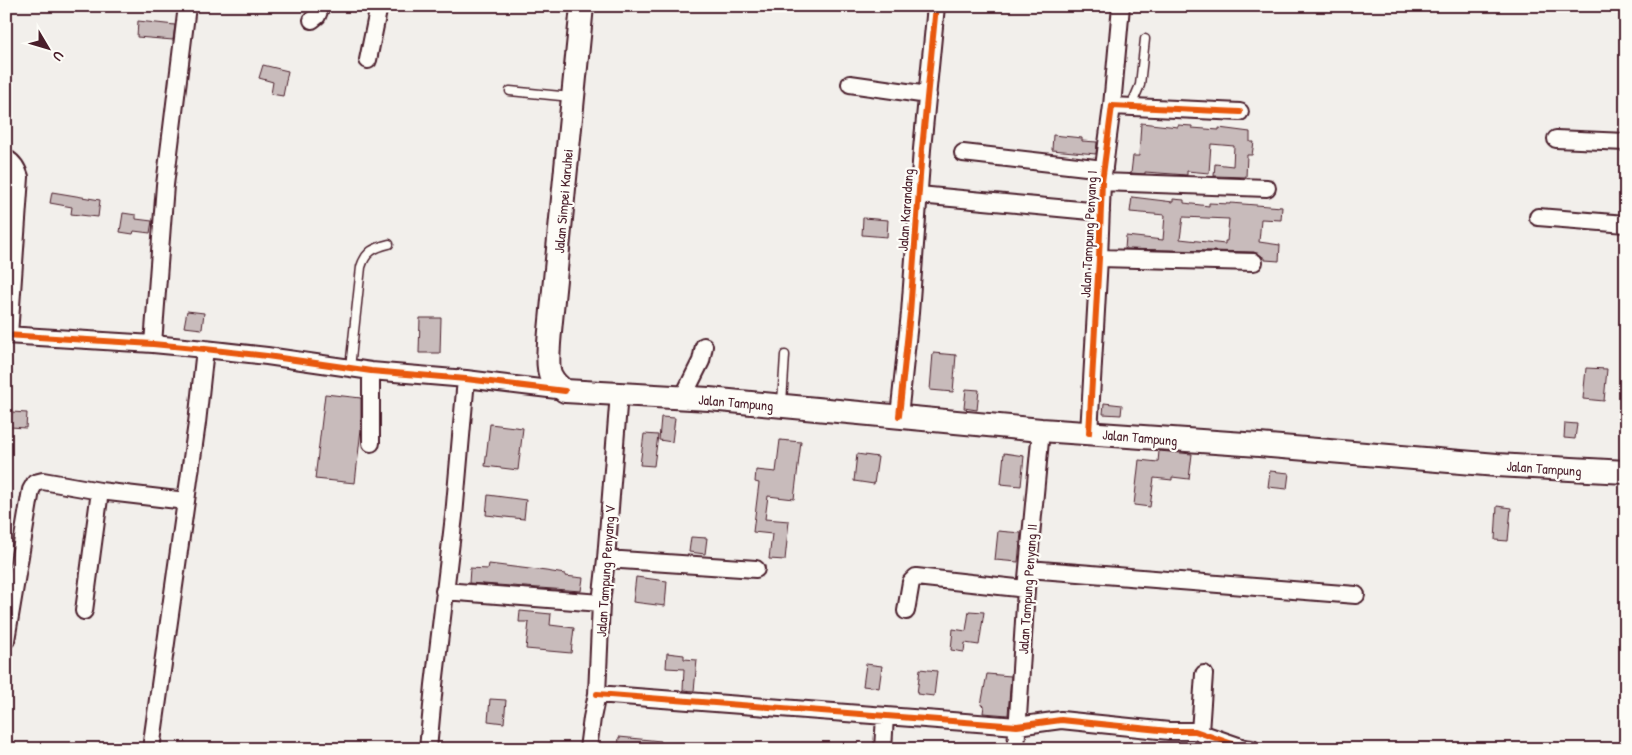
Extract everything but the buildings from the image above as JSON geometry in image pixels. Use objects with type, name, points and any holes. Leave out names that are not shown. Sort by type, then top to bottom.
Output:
[{"type":"main road","name":"Jalan Simpei Karuhei","points":[[564,390],[550,376],[549,356],[582,6]]},
{"type":"main road","name":"Jalan Tampung","points":[[564,390],[581,393],[683,397],[1041,430],[1626,472]]},
{"type":"street","points":[[153,344],[165,185],[187,6]]},
{"type":"street","points":[[368,60],[379,6]]},
{"type":"street","name":"Jalan Karandang","points":[[899,416],[910,313],[936,6]]},
{"type":"street","points":[[1121,6],[1112,106],[1240,112]]},
{"type":"street","points":[[850,84],[928,95]]},
{"type":"street","name":"Jalan Tampung Penyang I","points":[[1089,433],[1103,175],[1112,106]]},
{"type":"street","points":[[1556,140],[1626,142]]},
{"type":"street","points":[[964,153],[1103,175],[1267,188]]},
{"type":"street","points":[[6,158],[13,162],[20,177],[8,335],[205,349],[370,371],[564,390]]},
{"type":"street","points":[[919,195],[1101,212]]},
{"type":"street","points":[[1538,217],[1626,224]]},
{"type":"street","points":[[1099,258],[1254,262]]},
{"type":"street","points":[[683,397],[701,361],[704,346]]},
{"type":"street","points":[[151,749],[197,424],[205,349]]},
{"type":"street","points":[[370,371],[370,443]]},
{"type":"street","points":[[428,749],[444,591],[454,516],[466,379]]},
{"type":"street","name":"Jalan Tampung Penyang V","points":[[588,749],[597,694],[601,603],[618,393]]},
{"type":"street","name":"Jalan Tampung Penyang II","points":[[1016,749],[1026,589],[1041,430]]},
{"type":"street","points":[[6,637],[31,490],[35,483],[43,481],[100,491],[186,502]]},
{"type":"street","points":[[84,611],[100,491]]},
{"type":"street","points":[[606,559],[756,569]]},
{"type":"street","points":[[1028,569],[1356,595]]},
{"type":"street","points":[[906,611],[911,582],[916,577],[1026,589]]},
{"type":"street","points":[[444,591],[601,603]]},
{"type":"street","points":[[1200,732],[1204,674]]},
{"type":"street","points":[[597,694],[1017,726],[1061,720],[1169,731],[1200,732],[1244,748],[1252,749]]},
{"type":"street","points":[[883,749],[885,716]]},
{"type":"lane","points":[[1131,106],[1140,85],[1145,39]]},
{"type":"lane","points":[[510,91],[573,97]]},
{"type":"lane","points":[[350,368],[361,267],[368,252],[374,248],[389,244]]},
{"type":"lane","points":[[782,406],[785,355]]},
{"type":"cycle path","points":[[899,416],[910,313],[922,149],[936,6]]},
{"type":"cycle path","points":[[1089,433],[1102,182],[1112,106],[1240,112]]},
{"type":"cycle path","points":[[6,335],[205,349],[371,371],[466,379],[565,391]]},
{"type":"cycle path","points":[[597,694],[1017,726],[1061,720],[1169,731],[1195,731],[1252,749]]}]
